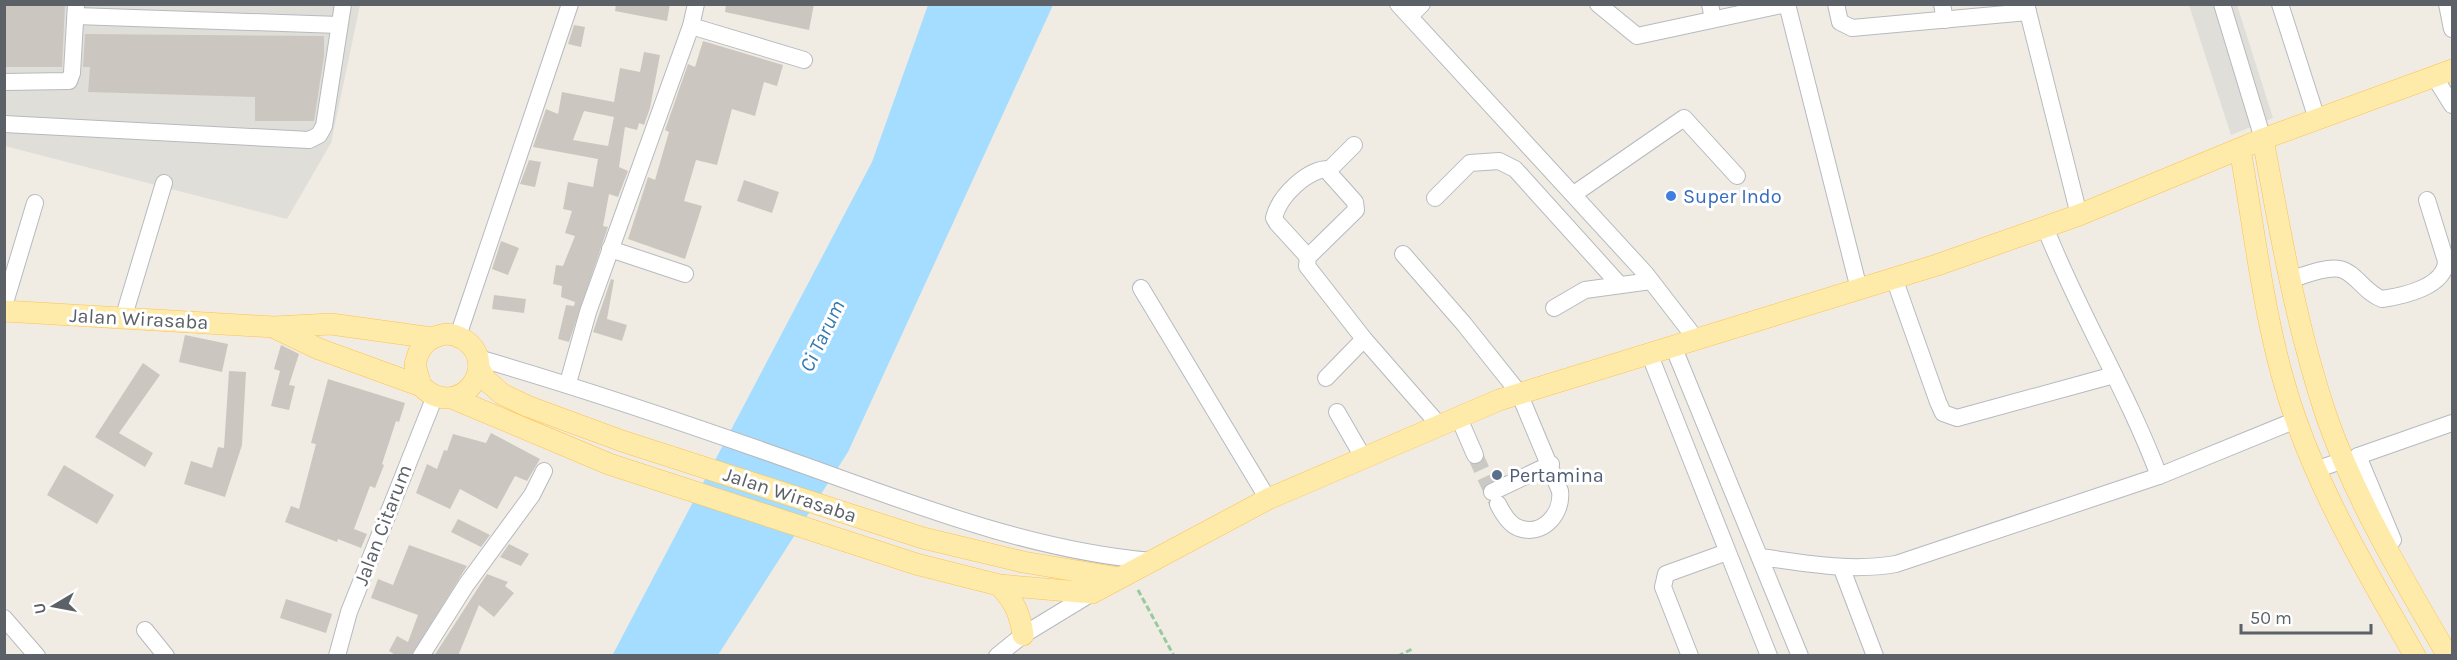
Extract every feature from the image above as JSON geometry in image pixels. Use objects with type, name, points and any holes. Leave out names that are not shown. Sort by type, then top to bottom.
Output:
[{"type":"main road","points":[[1092,593],[1268,499],[1519,393],[1894,278],[2079,215],[2263,139],[2444,73]]},
{"type":"main road","points":[[2263,139],[2289,280],[2323,406],[2350,462],[2379,532],[2448,656]]},
{"type":"main road","points":[[2240,149],[2264,291],[2277,352],[2296,420],[2315,470],[2415,656]]},
{"type":"main road","name":"Jalan Wirasaba","points":[[4,311],[274,327],[332,324],[432,338]]},
{"type":"main road","name":"Jalan Wirasaba","points":[[274,327],[319,349],[436,393],[609,464],[916,564],[999,585],[1092,593]]},
{"type":"main road","points":[[445,334],[458,336],[473,348],[478,363],[471,387],[436,393],[415,365],[423,345],[432,338],[445,334]]},
{"type":"main road","name":"Jalan Wirasaba","points":[[478,363],[486,380],[502,394],[527,406],[622,441],[923,538],[1023,562],[1124,575]]},
{"type":"main road","points":[[999,585],[1012,599],[1020,616],[1023,635]]},
{"type":"street","points":[[4,124],[309,140],[319,135],[324,126],[343,4]]},
{"type":"street","points":[[458,336],[570,4]]},
{"type":"street","points":[[568,384],[588,312],[691,26],[696,4]]},
{"type":"street","points":[[1598,4],[1637,36],[1711,12],[1786,4],[1859,289]]},
{"type":"street","points":[[1836,4],[1840,22],[1852,28],[1943,12],[2027,8],[2079,215]]},
{"type":"street","points":[[2222,4],[2263,139]]},
{"type":"street","points":[[2280,4],[2317,119]]},
{"type":"street","points":[[2447,4],[2452,29]]},
{"type":"street","points":[[1410,8],[1651,281],[1695,339]]},
{"type":"street","points":[[4,99],[8,82],[69,81],[72,73],[76,10],[339,25]]},
{"type":"street","points":[[691,26],[804,60]]},
{"type":"street","points":[[2444,73],[2452,105]]},
{"type":"street","points":[[1574,194],[1684,118],[1737,176]]},
{"type":"street","points":[[1308,257],[1277,223],[1274,218],[1276,209],[1309,173],[1318,169],[1330,169],[1354,145]]},
{"type":"street","points":[[1435,198],[1470,163],[1499,161],[1515,169],[1618,283]]},
{"type":"street","points":[[1330,169],[1330,177],[1355,202],[1356,210],[1308,257],[1307,266],[1364,339],[1449,422],[1475,455]]},
{"type":"street","points":[[123,319],[164,183]]},
{"type":"street","points":[[2289,280],[2332,269],[2342,269],[2374,297],[2382,299],[2435,282],[2446,268],[2446,261],[2427,200]]},
{"type":"street","points":[[4,306],[35,203]]},
{"type":"street","points":[[2044,227],[2073,295],[2114,375],[2159,476]]},
{"type":"street","points":[[610,249],[685,274]]},
{"type":"street","points":[[1403,254],[1519,393],[1551,464],[1561,501],[1547,524],[1534,530],[1518,528],[1507,518],[1495,498],[1551,464]]},
{"type":"street","points":[[1894,278],[1938,402],[1943,413],[1950,417],[1957,418],[1994,409],[2114,375]]},
{"type":"street","points":[[1554,309],[1585,290],[1618,283],[1651,281]]},
{"type":"street","points":[[1141,288],[1268,499]]},
{"type":"street","points":[[1326,378],[1364,339]]},
{"type":"street","points":[[1673,346],[1800,656]]},
{"type":"street","points":[[1649,353],[1769,656]]},
{"type":"street","points":[[478,363],[568,384],[634,404],[901,500],[1078,552],[1152,561]]},
{"type":"street","name":"Jalan Citarum","points":[[337,656],[349,612],[436,393]]},
{"type":"street","points":[[1673,416],[1698,406]]},
{"type":"street","points":[[1336,412],[1363,457]]},
{"type":"street","points":[[1760,556],[1842,568],[1870,568],[1896,564],[2159,476],[2296,420]]},
{"type":"street","points":[[2315,470],[2350,462],[2452,423]]},
{"type":"street","points":[[2350,462],[2452,645]]},
{"type":"street","points":[[421,656],[466,585],[532,495],[544,471]]},
{"type":"street","points":[[1690,656],[1663,586],[1663,580],[1666,574],[1727,552]]},
{"type":"street","points":[[1842,568],[1875,656]]},
{"type":"street","points":[[997,656],[1023,635],[1092,593]]},
{"type":"street","points":[[4,618],[37,656]]},
{"type":"street","points":[[145,630],[166,656]]},
{"type":"path","points":[[1124,575],[1174,656]]},
{"type":"path","points":[[1398,656],[1412,649]]},
{"type":"shaded area","points":[[4,5],[360,5],[331,143],[287,219],[5,146]]},
{"type":"shaded area","points":[[2189,5],[2237,5],[2273,118],[2231,135]]},
{"type":"water","name":"Ci Tarum","points":[[928,5],[1053,5],[848,452],[718,655],[612,656],[872,162]]},
{"type":"building","points":[[4,4],[65,4],[62,67],[4,67]]},
{"type":"building","points":[[616,4],[670,4],[667,21],[615,11]]},
{"type":"building","points":[[726,4],[814,4],[809,30],[725,12]]},
{"type":"building","points":[[574,25],[585,27],[581,47],[568,44]]},
{"type":"building","points":[[85,34],[324,36],[324,56],[314,121],[255,121],[255,97],[88,92],[90,67],[83,67]]},
{"type":"building","points":[[703,41],[783,65],[777,86],[764,82],[755,116],[732,109],[717,165],[696,160],[684,201],[702,206],[685,259],[628,239],[648,177],[655,180],[669,132],[665,130],[688,64],[695,67]]},
{"type":"building","points":[[644,52],[660,55],[650,108],[644,125],[639,123],[637,130],[625,127],[619,167],[628,171],[618,197],[609,194],[603,226],[608,227],[569,342],[558,339],[566,305],[574,306],[575,302],[561,297],[562,286],[553,284],[556,265],[563,266],[575,236],[565,233],[572,211],[563,209],[568,182],[593,187],[598,159],[533,147],[546,109],[558,114],[562,92],[614,102],[620,68],[640,72]],"holes":[[[584,111],[614,117],[608,146],[573,140]]]},
{"type":"building","points":[[529,160],[541,162],[535,187],[520,184]]},
{"type":"building","points":[[744,180],[779,192],[772,213],[737,201]]},
{"type":"building","points":[[501,241],[519,248],[508,275],[492,269]]},
{"type":"building","points":[[611,279],[614,280],[607,319],[627,325],[622,341],[593,332]]},
{"type":"building","points":[[494,295],[526,299],[524,313],[492,309]]},
{"type":"building","points":[[185,335],[228,344],[222,372],[179,362]]},
{"type":"building","points":[[281,345],[299,354],[289,385],[295,386],[289,410],[271,406],[280,371],[274,369]]},
{"type":"building","points":[[143,363],[160,375],[119,433],[153,453],[145,467],[95,437]]},
{"type":"building","points":[[229,371],[246,372],[242,445],[225,497],[184,484],[191,461],[212,468],[218,447],[224,448]]},
{"type":"building","points":[[328,379],[405,403],[399,422],[396,421],[375,488],[370,486],[354,529],[367,534],[361,548],[338,539],[337,542],[285,522],[291,506],[299,509],[316,444],[311,443]]},
{"type":"building","points":[[491,433],[540,459],[527,481],[515,476],[497,509],[460,489],[450,509],[416,493],[427,464],[437,469],[453,434],[486,443]]},
{"type":"building","points":[[64,465],[114,495],[97,524],[47,495]]},
{"type":"building","points":[[458,519],[490,535],[481,547],[451,532]]},
{"type":"building","points":[[509,544],[529,554],[521,566],[500,557]]},
{"type":"building","points":[[409,545],[467,566],[411,656],[397,656],[389,651],[397,636],[408,642],[418,615],[371,598],[378,579],[393,585]]},
{"type":"building","points":[[487,574],[508,582],[505,586],[514,593],[494,617],[479,605],[458,656],[434,656]]},
{"type":"building","points":[[286,599],[332,614],[326,633],[280,618]]},
{"type":"tunnel","points":[[1475,455],[1497,503]]},
{"type":"place","name":"Super Indo","points":[[1671,196]]},
{"type":"place","name":"Pertamina","points":[[1497,475]]}]
